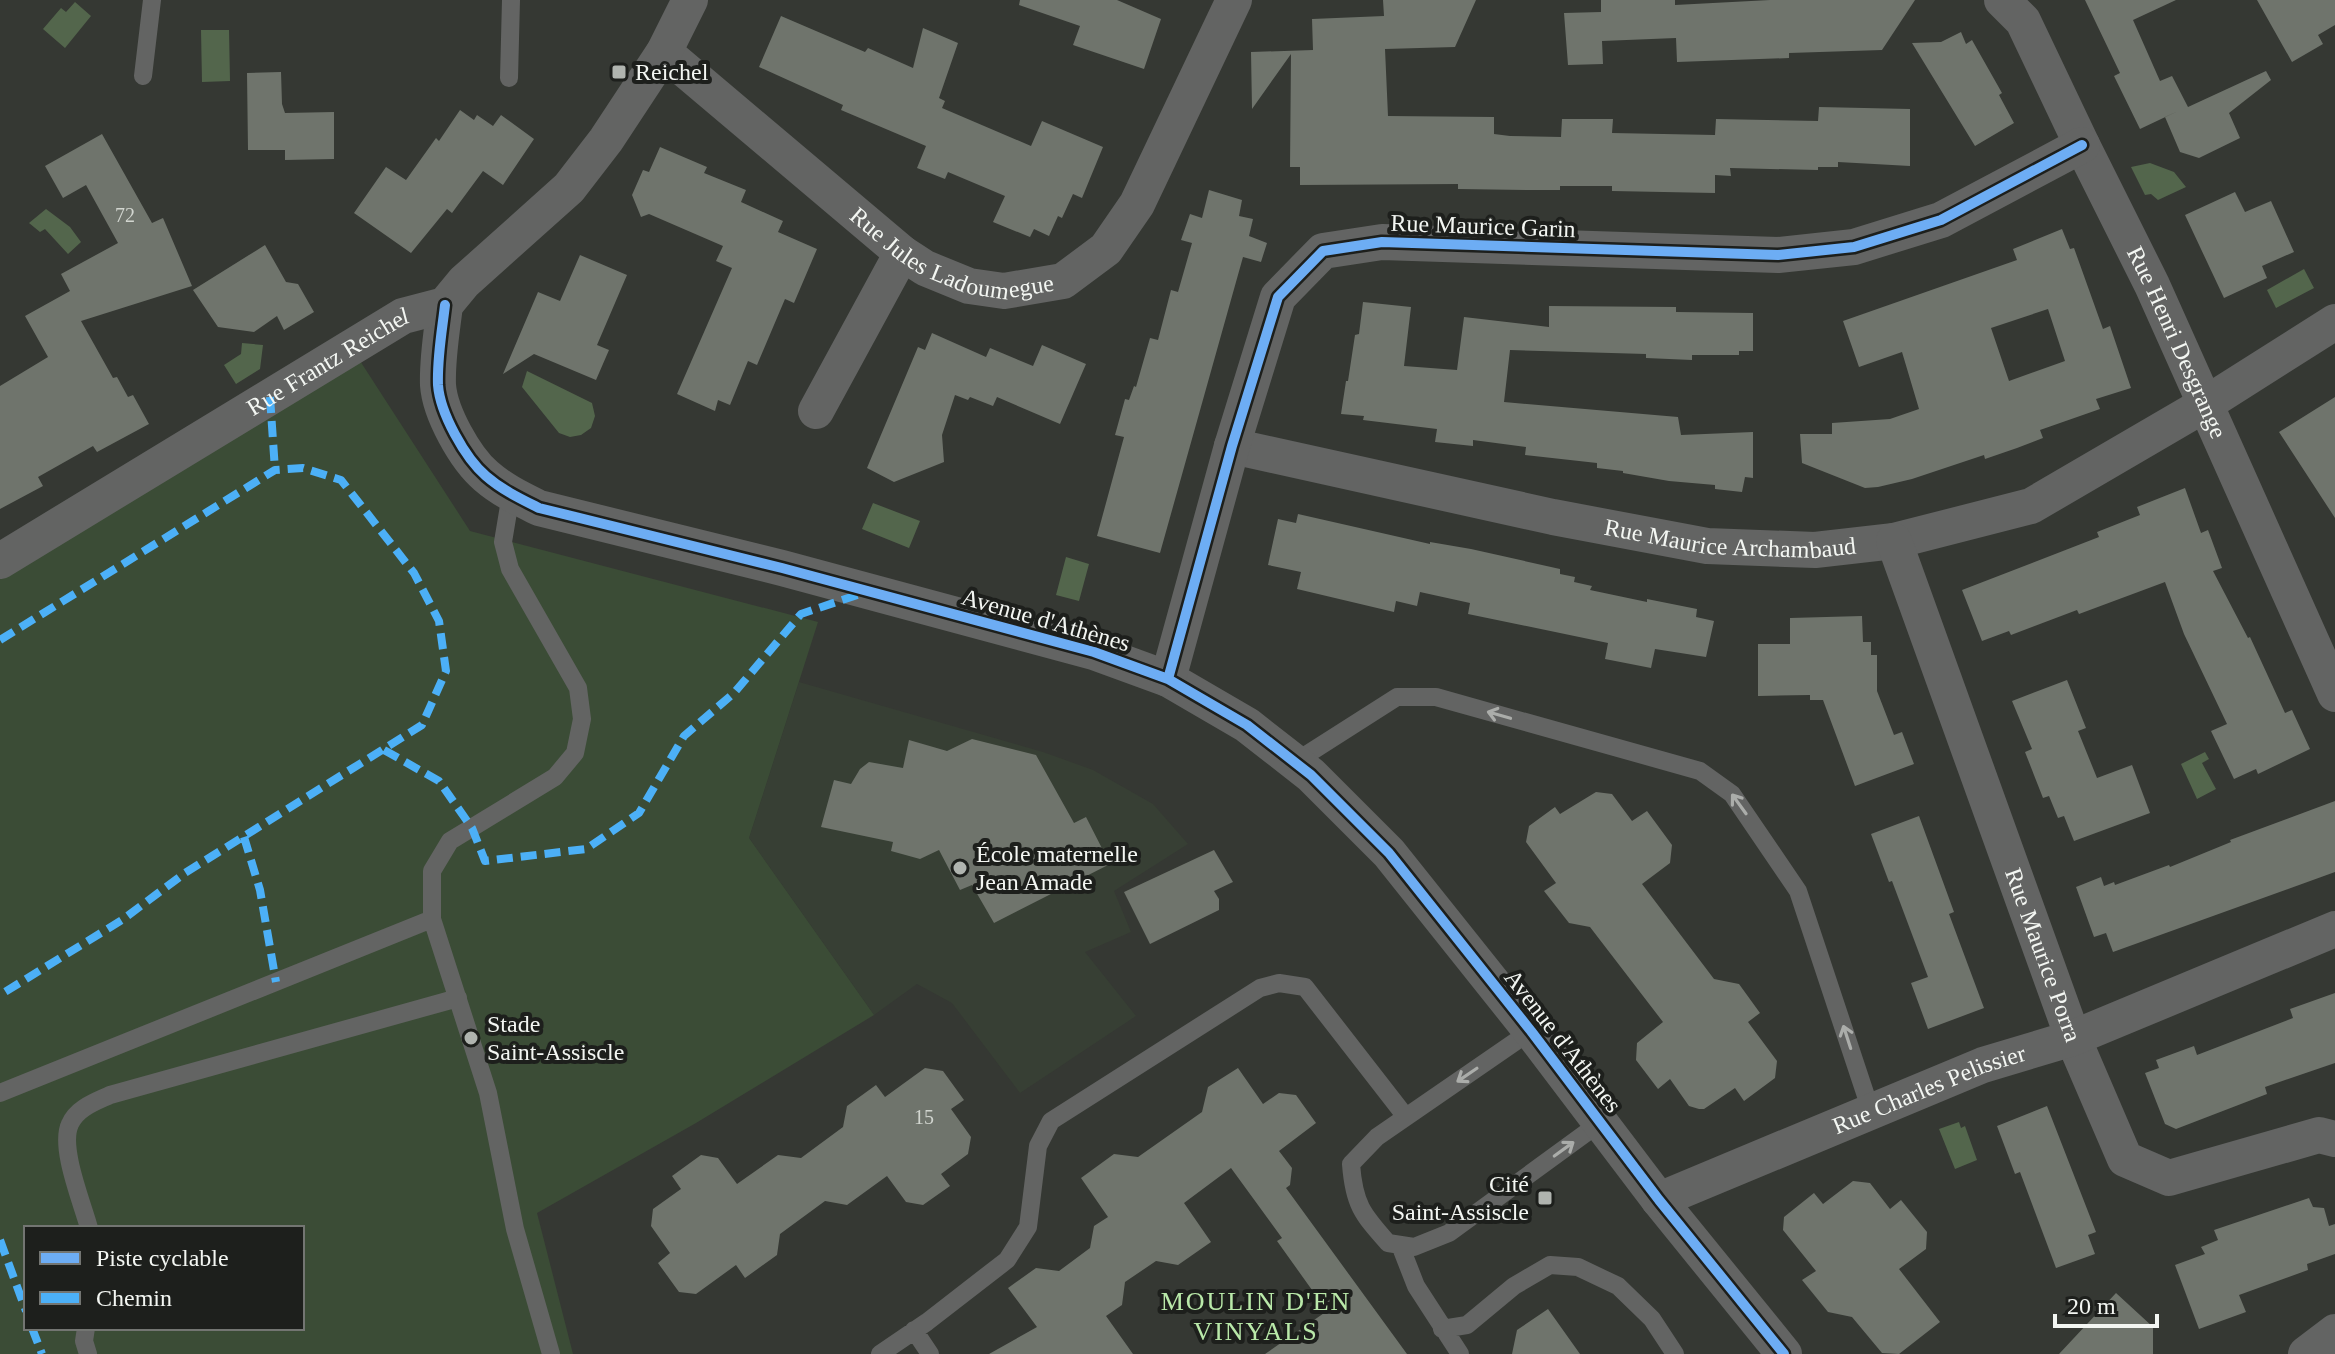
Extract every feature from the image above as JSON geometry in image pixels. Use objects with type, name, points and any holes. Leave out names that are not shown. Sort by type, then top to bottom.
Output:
[{"type":"street","points":[[445,305],[464,282],[569,188],[606,140],[664,52],[690,0]]},
{"type":"street","name":"Rue Jules Ladoumegue","points":[[664,52],[902,253],[925,268],[969,286],[1004,291],[1063,281],[1106,249],[1137,204],[1234,0]]},
{"type":"street","name":"Rue Henri Desgrange","points":[[2002,0],[2023,21],[2152,285],[2335,694]]},
{"type":"street","name":"Rue Maurice Garin","points":[[1168,679],[1232,446],[1278,297],[1323,251],[1382,242],[1778,255],[1854,247],[1941,220],[2082,145]]},
{"type":"street","points":[[816,411],[902,253]]},
{"type":"street","name":"Avenue d'Athènes","points":[[445,305],[438,389],[449,427],[484,475],[511,494],[539,508],[782,568],[1094,652],[1168,679],[1247,725],[1295,762],[1389,853],[1531,1031],[1659,1200],[1784,1354]]},
{"type":"street","name":"Rue Frantz Reichel","points":[[0,561],[403,316],[445,305]]},
{"type":"street","name":"Rue Maurice Archambaud","points":[[1232,446],[1553,517],[1707,546],[1815,550],[1894,541],[2031,506],[2204,405],[2335,322]]},
{"type":"street","name":"Rue Maurice Porra","points":[[1894,541],[2073,1038],[2125,1159],[2169,1178],[2319,1135],[2335,1139]]},
{"type":"street","name":"Rue Charles Pelissier","points":[[1659,1200],[1983,1065],[2073,1038],[2335,929]]},
{"type":"street","points":[[2306,1354],[2335,1332]]},
{"type":"lane","points":[[143,76],[152,0]]},
{"type":"lane","points":[[509,78],[511,0]]},
{"type":"lane","points":[[511,494],[503,542],[510,569],[578,688],[582,719],[575,753],[555,777],[450,841],[432,871],[432,919],[488,1093],[515,1229],[551,1354]]},
{"type":"lane","points":[[1295,762],[1397,697],[1436,697],[1700,771],[1732,794],[1798,891],[1871,1111]]},
{"type":"lane","points":[[0,1093],[432,919]]},
{"type":"lane","points":[[880,1354],[1007,1260],[1028,1227],[1038,1146],[1051,1121],[1260,988],[1279,983],[1305,987],[1406,1117]]},
{"type":"lane","points":[[88,1226],[65,1141],[70,1122],[84,1107],[110,1095],[458,998]]},
{"type":"lane","points":[[1531,1031],[1377,1137],[1351,1164],[1353,1192],[1365,1217],[1388,1243],[1414,1247],[1449,1233],[1601,1122]]},
{"type":"lane","points":[[1400,1245],[1416,1286],[1460,1354]]},
{"type":"lane","points":[[1442,1329],[1467,1325],[1514,1286],[1550,1265],[1578,1267],[1618,1286],[1652,1319],[1675,1354]]},
{"type":"lane","points":[[86,1330],[84,1341],[88,1354]]},
{"type":"lane","points":[[914,1330],[930,1354]]},
{"type":"shaded area","points":[[75,2],[91,16],[65,48],[43,29],[61,8],[66,12]]},
{"type":"shaded area","points":[[201,30],[229,30],[230,81],[202,82]]},
{"type":"shaded area","points":[[2150,163],[2174,172],[2186,187],[2158,200],[2151,194],[2145,195],[2131,167]]},
{"type":"shaded area","points":[[46,209],[70,227],[81,242],[68,254],[45,229],[40,232],[29,223]]},
{"type":"shaded area","points":[[2304,269],[2314,288],[2276,308],[2267,290]]},
{"type":"shaded area","points":[[342,333],[470,531],[818,622],[749,838],[874,1015],[696,1123],[537,1213],[573,1354],[0,1354],[0,542]]},
{"type":"shaded area","points":[[242,343],[263,345],[260,369],[236,384],[224,365],[241,354]]},
{"type":"shaded area","points":[[527,371],[592,403],[595,416],[591,428],[581,435],[570,437],[559,433],[522,387]]},
{"type":"shaded area","points":[[873,503],[920,521],[909,548],[862,529]]},
{"type":"shaded area","points":[[1066,557],[1089,564],[1079,601],[1056,595]]},
{"type":"shaded area","name":"École maternelle Jean Amade","points":[[799,682],[1043,752],[1093,770],[1153,804],[1188,844],[1114,891],[1131,932],[1085,952],[1136,1016],[1020,1093],[952,1003],[917,984],[874,1015],[749,838]]},
{"type":"shaded area","points":[[2205,752],[2209,759],[2202,763],[2216,789],[2197,799],[2181,764]]},
{"type":"shaded area","points":[[1959,1122],[1961,1128],[1965,1126],[1977,1160],[1955,1169],[1939,1129]]},
{"type":"building","points":[[1020,0],[1117,0],[1161,19],[1144,69],[1073,45],[1080,26],[1019,5]]},
{"type":"building","points":[[1383,0],[1476,0],[1455,47],[1385,49],[1388,116],[1494,117],[1494,134],[1510,136],[1561,137],[1562,119],[1613,119],[1612,133],[1715,135],[1716,119],[1818,121],[1819,107],[1910,109],[1910,166],[1838,162],[1838,167],[1818,167],[1818,170],[1730,168],[1731,176],[1715,175],[1715,193],[1612,191],[1612,186],[1560,186],[1560,190],[1526,190],[1458,189],[1458,184],[1300,185],[1300,167],[1290,167],[1291,54],[1252,109],[1251,52],[1313,50],[1312,19],[1384,16]]},
{"type":"building","points":[[1601,0],[1675,0],[1675,5],[1770,0],[1915,0],[1882,50],[1789,53],[1789,58],[1677,62],[1676,38],[1602,41],[1603,64],[1568,65],[1564,13],[1601,12]]},
{"type":"building","points":[[2085,0],[2176,0],[2133,20],[2160,81],[2172,76],[2188,107],[2266,71],[2271,80],[2229,113],[2240,138],[2199,158],[2180,152],[2165,117],[2140,129],[2114,76],[2120,73]]},
{"type":"building","points":[[2257,0],[2335,0],[2335,25],[2318,35],[2323,44],[2292,62]]},
{"type":"building","points":[[781,16],[865,52],[868,48],[913,68],[923,28],[958,43],[939,98],[945,101],[942,108],[1031,146],[1042,121],[1103,147],[1082,198],[1073,194],[1049,236],[1034,229],[1030,237],[993,222],[1005,196],[948,172],[945,179],[917,168],[926,146],[841,110],[843,105],[759,67]]},
{"type":"building","points":[[1961,32],[1966,44],[1972,40],[2002,93],[1999,95],[2014,123],[1975,146],[1912,43],[1941,42]]},
{"type":"building","points":[[281,72],[285,113],[334,112],[334,159],[285,160],[285,150],[248,150],[247,73]]},
{"type":"building","points":[[460,110],[474,120],[477,115],[493,126],[501,115],[534,139],[503,185],[483,171],[452,213],[447,209],[411,253],[354,213],[386,167],[406,180]]},
{"type":"building","points":[[102,134],[152,223],[163,218],[192,286],[81,321],[113,378],[117,377],[128,397],[133,395],[149,424],[97,452],[93,446],[38,477],[43,486],[0,509],[0,386],[48,357],[25,316],[70,291],[61,274],[118,243],[86,185],[63,198],[45,166]]},
{"type":"building","points":[[660,147],[707,167],[704,173],[746,190],[741,202],[783,221],[778,232],[817,249],[794,303],[785,299],[757,365],[748,361],[730,405],[718,400],[715,411],[677,394],[732,268],[716,261],[723,246],[649,214],[641,217],[632,195],[643,170],[649,172]]},
{"type":"building","points":[[1209,190],[1242,200],[1239,216],[1253,219],[1249,236],[1267,243],[1261,262],[1243,257],[1160,553],[1097,536],[1124,437],[1115,435],[1125,399],[1129,400],[1136,387],[1150,338],[1158,340],[1171,290],[1178,292],[1192,243],[1181,240],[1190,214],[1202,218]]},
{"type":"building","points":[[2235,192],[2245,212],[2271,201],[2294,252],[2262,266],[2267,278],[2224,298],[2185,215]]},
{"type":"building","points":[[2062,229],[2070,249],[2074,248],[2103,329],[2110,326],[2131,388],[2096,399],[2100,409],[2040,430],[2043,438],[1985,459],[1984,455],[1878,487],[1865,488],[1802,463],[1800,434],[1832,434],[1832,423],[1890,419],[1919,409],[1902,352],[1859,367],[1843,321],[2017,260],[2013,249]],"holes":[[[2048,309],[2065,361],[2009,381],[1991,328]]]},
{"type":"building","points":[[265,245],[286,282],[298,284],[314,312],[284,330],[277,316],[254,332],[218,327],[193,290]]},
{"type":"building","points":[[580,255],[627,275],[597,345],[609,350],[596,380],[534,354],[503,374],[538,292],[560,301]]},
{"type":"building","points":[[1363,302],[1411,307],[1404,366],[1457,370],[1464,317],[1549,327],[1549,306],[1676,307],[1676,312],[1753,313],[1753,351],[1739,351],[1739,355],[1692,355],[1692,360],[1646,358],[1646,354],[1510,350],[1504,402],[1678,417],[1681,435],[1753,432],[1753,478],[1745,477],[1742,492],[1715,489],[1715,485],[1669,481],[1597,468],[1597,463],[1525,455],[1526,447],[1473,440],[1473,446],[1435,442],[1437,429],[1363,420],[1364,416],[1341,414]]},
{"type":"building","points":[[932,333],[986,357],[990,348],[1033,366],[1042,345],[1086,364],[1060,424],[997,397],[993,406],[955,395],[942,435],[944,462],[894,482],[867,468],[918,347],[925,350]]},
{"type":"building","points":[[2335,397],[2335,518],[2279,432]]},
{"type":"building","points":[[2185,488],[2201,533],[2208,530],[2222,568],[2213,571],[2250,637],[2285,713],[2292,710],[2310,749],[2258,774],[2256,769],[2234,779],[2211,731],[2227,724],[2184,634],[2165,582],[2079,614],[2077,610],[2011,635],[2009,631],[1982,641],[1962,590],[2099,537],[2097,532],[2140,515],[2137,507]]},
{"type":"building","points":[[1298,514],[1560,569],[1560,574],[1575,577],[1574,582],[1592,586],[1590,590],[1697,609],[1696,617],[1714,621],[1706,657],[1655,649],[1651,668],[1605,659],[1608,643],[1468,614],[1470,603],[1420,592],[1417,606],[1396,601],[1394,612],[1297,589],[1301,572],[1268,565],[1278,519],[1296,523]]},
{"type":"building","points":[[1862,616],[1863,642],[1871,642],[1871,655],[1877,655],[1877,691],[1894,735],[1902,732],[1914,764],[1855,786],[1823,700],[1810,700],[1810,695],[1758,696],[1758,644],[1790,644],[1790,618]]},
{"type":"building","points":[[2067,680],[2086,728],[2078,731],[2097,778],[2132,765],[2150,813],[2074,841],[2064,816],[2058,818],[2049,796],[2043,798],[2025,752],[2032,749],[2012,701]]},
{"type":"building","points":[[972,739],[1036,755],[1074,823],[1086,817],[1110,864],[994,923],[972,885],[960,890],[939,850],[920,859],[891,851],[893,842],[821,827],[834,780],[851,784],[860,769],[869,762],[903,768],[909,740],[947,751]]},
{"type":"building","points":[[1596,792],[1612,794],[1632,821],[1647,811],[1672,845],[1670,863],[1642,884],[1714,979],[1739,984],[1760,1013],[1748,1022],[1777,1061],[1775,1078],[1744,1101],[1735,1088],[1704,1109],[1699,1109],[1689,1106],[1670,1079],[1658,1089],[1636,1060],[1637,1043],[1663,1022],[1590,927],[1569,923],[1544,891],[1556,883],[1526,842],[1529,826],[1555,807],[1560,814]]},
{"type":"building","points":[[2335,801],[2335,872],[2113,952],[2106,933],[2094,937],[2076,887],[2101,877],[2104,886],[2114,882],[2115,885],[2170,867],[2230,840]]},
{"type":"building","points":[[1919,816],[1954,912],[1949,914],[1984,1008],[1928,1029],[1911,983],[1928,977],[1871,834]]},
{"type":"building","points":[[1214,850],[1233,882],[1214,891],[1219,899],[1219,910],[1150,944],[1124,892]]},
{"type":"building","points":[[2335,993],[2335,1063],[2265,1087],[2267,1094],[2176,1129],[2165,1124],[2145,1073],[2159,1068],[2156,1060],[2194,1046],[2197,1055],[2293,1018],[2290,1009]]},
{"type":"building","points":[[925,1068],[943,1071],[964,1100],[951,1109],[971,1137],[968,1154],[941,1174],[950,1186],[923,1205],[906,1202],[887,1176],[847,1205],[825,1201],[780,1234],[777,1255],[745,1278],[736,1265],[696,1294],[679,1292],[658,1263],[670,1253],[651,1226],[653,1209],[681,1189],[672,1176],[701,1155],[718,1158],[737,1184],[778,1155],[801,1158],[843,1127],[847,1106],[876,1085],[885,1097]]},
{"type":"building","points":[[1238,1068],[1263,1104],[1279,1093],[1296,1095],[1316,1123],[1279,1151],[1292,1168],[1290,1185],[1286,1188],[1407,1354],[1265,1354],[1327,1311],[1277,1241],[1282,1238],[1231,1168],[1184,1203],[1211,1242],[1178,1265],[1156,1261],[1125,1282],[1122,1305],[1106,1316],[1133,1354],[989,1354],[1037,1327],[1008,1288],[1036,1268],[1059,1271],[1090,1248],[1094,1226],[1108,1217],[1081,1178],[1114,1154],[1138,1157],[1202,1112],[1208,1087]]},
{"type":"building","points":[[2047,1106],[2096,1232],[2088,1235],[2095,1254],[2056,1268],[2020,1172],[2015,1174],[1997,1126]]},
{"type":"building","points":[[1853,1181],[1870,1183],[1890,1209],[1901,1200],[1927,1232],[1926,1249],[1899,1269],[1940,1322],[1899,1354],[1882,1353],[1852,1317],[1828,1312],[1802,1280],[1816,1271],[1783,1230],[1784,1217],[1814,1193],[1823,1204]]},
{"type":"building","points":[[2309,1198],[2313,1207],[2324,1208],[2329,1226],[2335,1224],[2335,1254],[2307,1264],[2308,1270],[2239,1295],[2246,1312],[2199,1329],[2175,1265],[2205,1254],[2201,1247],[2218,1240],[2214,1230]]},
{"type":"building","points":[[2116,1293],[2153,1327],[2153,1354],[2059,1354]]},
{"type":"building","points":[[1548,1309],[1580,1354],[1512,1354],[1517,1330]]},
{"type":"marked path","points":[[270,397],[275,470]]},
{"type":"marked path","points":[[0,640],[275,470],[303,468],[341,480],[414,573],[439,621],[446,671],[422,725],[185,873],[122,920],[0,995]]},
{"type":"marked path","points":[[384,750],[439,781],[472,828],[485,861],[586,849],[639,813],[684,736],[734,693],[801,614],[866,592]]},
{"type":"marked path","points":[[244,837],[260,890],[276,982]]},
{"type":"marked path","points":[[0,1240],[24,1306]]},
{"type":"marked path","points":[[33,1330],[42,1354]]},
{"type":"cycle path","points":[[1168,679],[1232,446],[1278,297],[1323,251],[1382,242],[1778,255],[1854,247],[1941,220],[2082,145]]},
{"type":"cycle path","points":[[445,305],[438,375],[443,408],[455,434],[478,468],[519,498],[539,508],[782,568],[1094,652],[1168,679],[1247,725],[1311,775],[1389,853],[1531,1031],[1659,1200],[1784,1354]]},
{"type":"place","name":"Reichel","points":[[619,72]]},
{"type":"place","name":"École maternelle Jean Amade","points":[[960,868]]},
{"type":"place","name":"Stade Saint-Assiscle","points":[[471,1038]]},
{"type":"place","name":"Cité Saint-Assiscle","points":[[1545,1198]]},
{"type":"district","name":"MOULIN D'EN VINYALS","points":[[1256,1316]]}]
